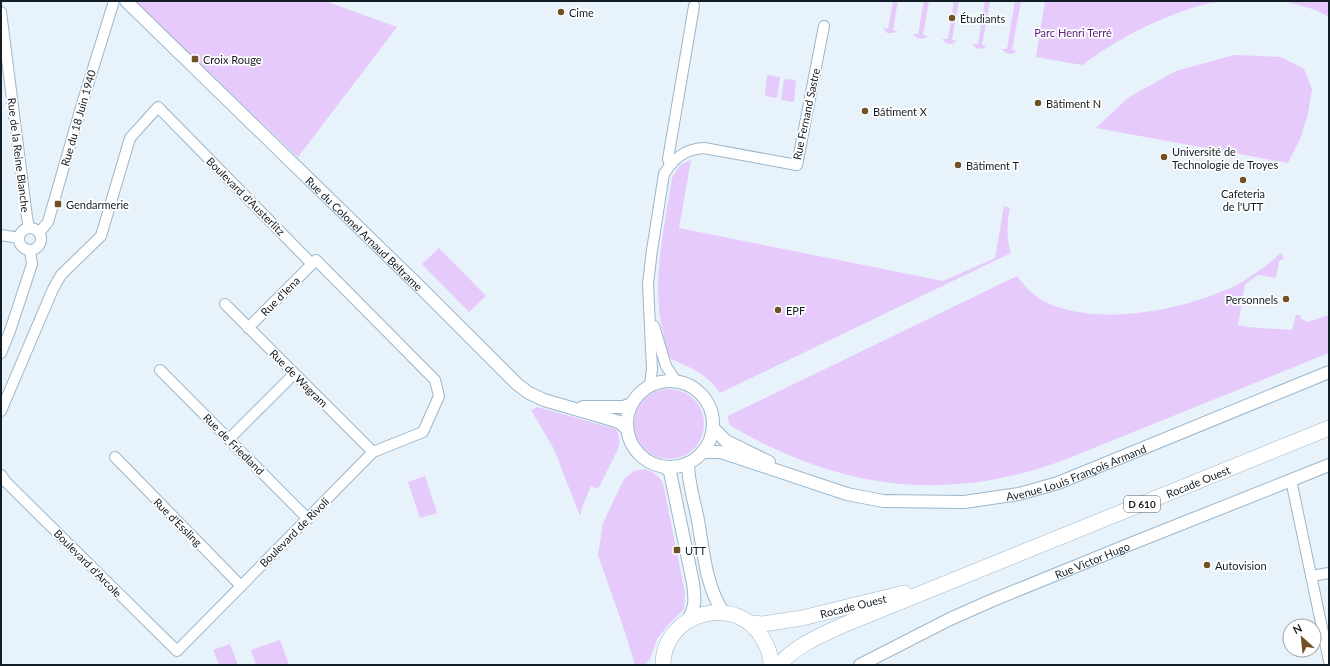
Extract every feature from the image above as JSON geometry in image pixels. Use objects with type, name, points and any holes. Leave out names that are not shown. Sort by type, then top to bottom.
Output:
[{"type":"main road","name":"Rocade Ouest","points":[[779,665],[784,659],[806,643],[827,632],[1329,428]]},
{"type":"main road","name":"Rocade Ouest","points":[[750,623],[763,624],[802,618],[955,580]]},
{"type":"main road","points":[[662,663],[665,650],[674,633],[688,620],[706,614],[724,612],[738,616],[750,623],[760,634],[767,646],[771,665]]},
{"type":"street","name":"Rue du 18 Juin 1940","points":[[39,233],[48,222],[114,1]]},
{"type":"street","name":"Rue du Colonel Arnaud Beltrame","points":[[126,1],[424,291],[517,384],[529,393],[544,400],[619,422],[626,428]]},
{"type":"street","points":[[670,165],[668,159],[676,104],[694,6]]},
{"type":"street","name":"Rue de la Reine Blanche","points":[[1,12],[26,217],[29,228]]},
{"type":"street","name":"Rue Fernand Sastre","points":[[648,307],[648,284],[652,250],[664,174],[670,165],[682,153],[695,148],[704,148],[797,165],[824,26]]},
{"type":"street","name":"Boulevard d'Austerlitz","points":[[1,411],[53,289],[61,275],[100,236],[130,138],[158,107],[312,264],[316,260],[435,380],[439,396],[423,432]]},
{"type":"street","points":[[29,228],[35,229],[39,233],[41,237],[40,244],[35,248],[30,250],[21,245],[19,238],[23,230],[29,228]]},
{"type":"street","points":[[1,235],[19,238]]},
{"type":"street","points":[[1,353],[10,331],[32,264],[30,250]]},
{"type":"street","name":"Rue d'Iena","points":[[248,328],[312,264]]},
{"type":"street","name":"Rue de Wagram","points":[[225,304],[373,452]]},
{"type":"street","points":[[648,307],[666,366],[676,381]]},
{"type":"street","points":[[648,307],[652,369],[650,385]]},
{"type":"street","name":"Rue de Friedland","points":[[160,370],[308,519]]},
{"type":"street","name":"Avenue Louis François Armand","points":[[702,452],[721,452],[847,494],[883,501],[964,502],[1019,494],[1058,483],[1329,372]]},
{"type":"street","points":[[229,439],[294,374]]},
{"type":"street","points":[[663,381],[676,381],[694,388],[706,401],[713,419],[712,428],[709,441],[702,452],[688,463],[673,467],[664,467],[655,465],[646,460],[637,452],[630,442],[626,428],[627,416],[631,404],[639,393],[650,385],[663,381]]},
{"type":"street","points":[[564,405],[608,408],[623,407],[631,404]]},
{"type":"street","name":"Avenue Louis François Armand","points":[[712,428],[726,441],[811,482]]},
{"type":"street","name":"Boulevard de Rivoli","points":[[177,651],[373,452],[423,432]]},
{"type":"street","name":"Rue d'Essling","points":[[115,457],[241,586]]},
{"type":"street","points":[[688,463],[691,488],[709,578],[714,594],[724,612]]},
{"type":"street","name":"Rue Victor Hugo","points":[[860,665],[950,619],[993,600],[1329,465]]},
{"type":"street","points":[[664,467],[670,472],[696,600],[693,612],[688,620]]},
{"type":"street","name":"Boulevard d'Arcole","points":[[1,475],[6,482],[177,651]]},
{"type":"street","points":[[1291,480],[1329,659]]},
{"type":"street","points":[[1311,576],[1329,573]]},
{"type":"green space","points":[[134,1],[325,1],[397,27],[298,157]]},
{"type":"green space","points":[[893,1],[898,1],[893,30],[898,31],[887,33],[883,28],[888,29]]},
{"type":"green space","points":[[924,1],[929,1],[923,35],[928,36],[923,39],[917,38],[913,34],[918,34]]},
{"type":"green space","points":[[954,1],[959,1],[952,40],[957,41],[952,44],[946,43],[942,39],[948,39]]},
{"type":"green space","points":[[985,1],[990,1],[982,45],[987,46],[982,49],[976,48],[972,44],[978,44]]},
{"type":"green space","points":[[1015,1],[1021,1],[1012,50],[1017,51],[1012,54],[1006,53],[1002,49],[1007,49]]},
{"type":"green space","name":"Parc Henri Terré","points":[[1045,1],[1240,1],[1210,3],[1157,21],[1126,37],[1082,65],[1036,57]]},
{"type":"green space","points":[[1284,1],[1329,1],[1329,17],[1316,10]]},
{"type":"green space","points":[[1234,55],[1281,57],[1304,69],[1312,89],[1308,114],[1300,139],[1288,163],[1096,128],[1129,97],[1176,71]]},
{"type":"green space","points":[[767,75],[780,77],[777,98],[765,96]]},
{"type":"green space","points":[[784,79],[796,80],[794,102],[781,100]]},
{"type":"green space","name":"EPF","points":[[691,160],[679,228],[943,281],[995,258],[1004,206],[1010,208],[1008,219],[1008,241],[1011,253],[720,393],[704,376],[671,359],[666,347],[660,314],[658,275],[662,236],[672,178],[680,165]]},
{"type":"green space","points":[[439,248],[486,296],[469,312],[422,264]]},
{"type":"green space","points":[[1281,253],[1284,259],[1279,261],[1276,278],[1258,275],[1245,284],[1238,325],[1292,330],[1296,315],[1301,315],[1300,318],[1308,322],[1329,315],[1329,353],[1064,460],[1020,474],[977,482],[935,485],[894,483],[853,476],[812,464],[771,447],[729,424],[728,416],[1017,276],[1032,293],[1047,303],[1071,311],[1113,315],[1157,310],[1179,306],[1199,300],[1237,285]]},
{"type":"green space","points":[[662,389],[676,389],[689,394],[699,404],[704,417],[704,431],[699,444],[689,454],[676,459],[662,459],[649,454],[639,444],[634,431],[634,417],[639,404],[649,394]]},
{"type":"green space","points":[[537,407],[616,429],[619,436],[618,449],[598,489],[591,486],[580,516],[554,449],[531,410]]},
{"type":"green space","points":[[645,469],[655,474],[663,483],[685,593],[684,609],[657,639],[650,659],[645,665],[635,665],[598,555],[603,523],[624,479],[634,471]]},
{"type":"green space","points":[[425,476],[437,513],[420,518],[408,482]]},
{"type":"green space","points":[[280,640],[289,665],[256,665],[251,650]]},
{"type":"green space","points":[[230,644],[238,665],[219,665],[213,650]]},
{"type":"place","name":"Cime","points":[[561,12]]},
{"type":"place","name":"Étudiants","points":[[952,18]]},
{"type":"place","name":"Croix Rouge","points":[[195,59]]},
{"type":"place","name":"Bâtiment N","points":[[1038,103]]},
{"type":"place","name":"Bâtiment X","points":[[865,111]]},
{"type":"place","name":"Université de Technologie de Troyes","points":[[1164,157]]},
{"type":"place","name":"Bâtiment T","points":[[958,165]]},
{"type":"place","name":"Cafeteria de l'UTT","points":[[1243,180]]},
{"type":"place","name":"Gendarmerie","points":[[58,204]]},
{"type":"place","name":"Personnels","points":[[1286,299]]},
{"type":"place","name":"EPF","points":[[778,310]]},
{"type":"place","name":"UTT","points":[[677,550]]},
{"type":"place","name":"Autovision","points":[[1207,565]]}]
